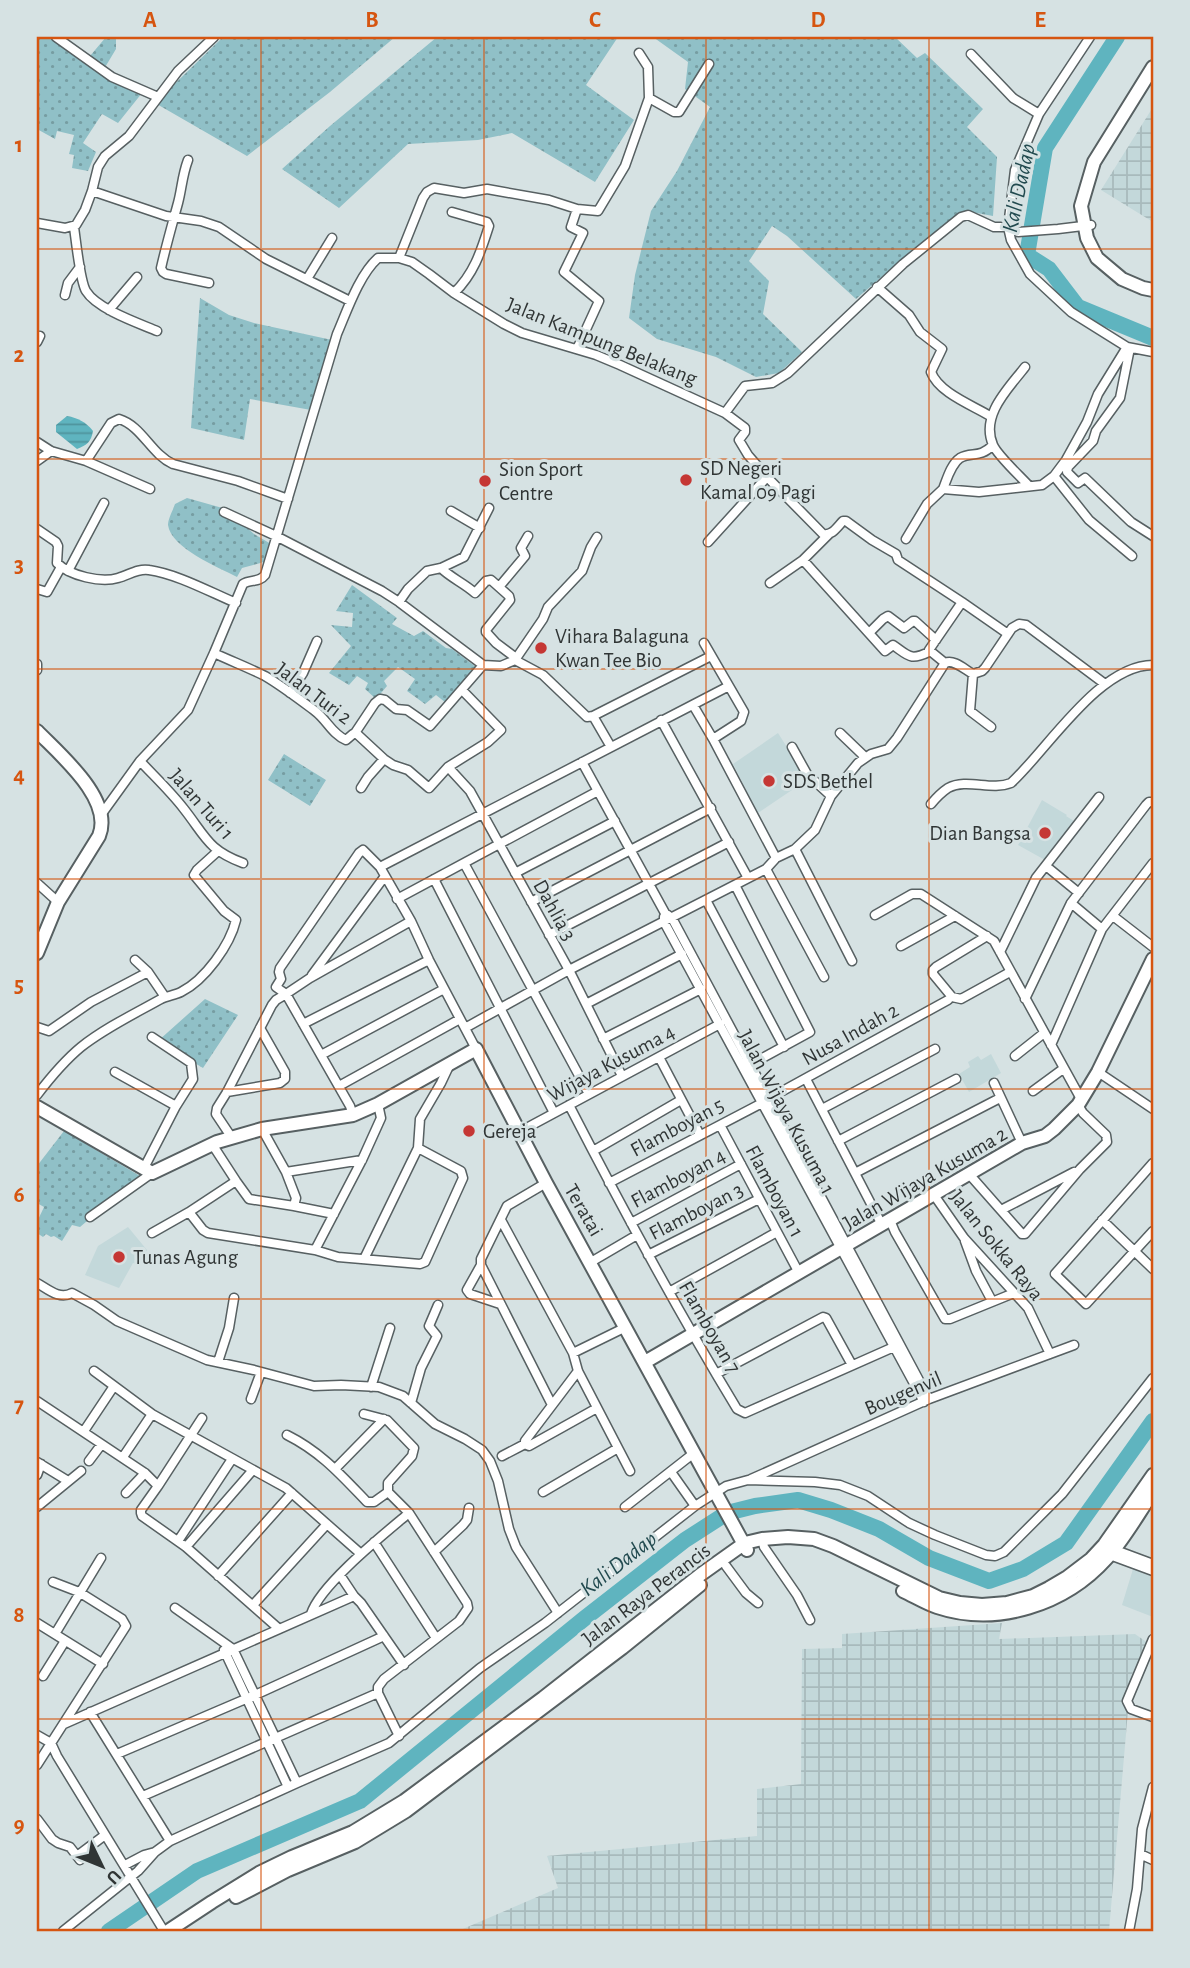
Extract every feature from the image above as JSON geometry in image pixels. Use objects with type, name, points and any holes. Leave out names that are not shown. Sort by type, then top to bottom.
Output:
[{"type":"street","points":[[56,37],[112,77],[156,100]]},
{"type":"street","points":[[68,45],[74,37]]},
{"type":"street","points":[[157,331],[109,310],[85,290],[74,227],[85,210],[98,167],[105,156],[128,136],[178,71],[214,37]]},
{"type":"street","points":[[1090,37],[1039,114],[1015,170],[1008,227],[1011,240],[1030,274],[1071,313],[1128,348],[1153,352]]},
{"type":"street","points":[[101,815],[140,761],[188,710],[243,583],[264,576],[337,334],[351,301],[374,261],[382,257],[399,258],[423,198],[434,188],[464,193],[487,189],[549,200],[578,209],[600,209],[625,166],[649,98],[648,67],[639,53]]},
{"type":"street","points":[[971,54],[1013,98],[1039,114]]},
{"type":"street","points":[[649,98],[674,112],[679,112],[709,64]]},
{"type":"street","points":[[1153,66],[1094,162],[1090,178],[1087,225],[1091,248],[1104,266],[1132,284],[1153,290]]},
{"type":"street","points":[[188,160],[182,174],[178,204],[161,268],[163,272],[209,284]]},
{"type":"street","points":[[92,191],[173,218],[201,221],[219,227],[266,259],[351,301]]},
{"type":"street","points":[[577,349],[598,301],[564,272],[583,233],[571,226],[578,209]]},
{"type":"street","points":[[452,212],[487,222],[489,226],[477,263],[454,293]]},
{"type":"street","points":[[829,534],[823,534],[767,477],[740,442],[745,428],[725,413],[745,386],[772,383],[788,373],[877,287],[941,232],[964,216],[968,215],[995,228],[1008,227],[1018,232],[1087,225]]},
{"type":"street","points":[[37,223],[74,227]]},
{"type":"street","points":[[1087,225],[1110,260],[1127,272],[1153,282]]},
{"type":"street","points":[[307,279],[332,238]]},
{"type":"street","name":"Jalan Kampung Belakang","points":[[399,258],[412,262],[454,293],[504,324],[653,379],[725,413]]},
{"type":"street","points":[[65,295],[68,283],[80,267]]},
{"type":"street","points":[[109,310],[137,277]]},
{"type":"street","points":[[877,287],[909,315],[920,332],[942,349],[931,372],[936,382],[990,416]]},
{"type":"street","points":[[943,489],[979,492],[1042,485],[1054,477],[1087,422],[1098,394],[1128,348]]},
{"type":"street","points":[[1128,348],[1120,398],[1096,431],[1093,440],[1068,467],[1067,472],[1078,483],[1085,478],[1131,522],[1153,537]]},
{"type":"street","points":[[1025,367],[990,416],[993,445],[1029,486]]},
{"type":"street","points":[[86,461],[111,423],[119,419],[134,427],[165,461],[239,481],[288,499]]},
{"type":"street","points":[[37,442],[51,451],[86,461],[150,488]]},
{"type":"street","points":[[906,539],[927,504],[943,489],[959,458],[983,453],[993,445]]},
{"type":"street","points":[[37,461],[51,451]]},
{"type":"street","points":[[708,542],[767,477]]},
{"type":"street","points":[[1054,477],[1089,520],[1132,556]]},
{"type":"street","points":[[37,589],[47,592],[65,569],[104,503]]},
{"type":"street","points":[[399,602],[424,573],[464,557],[489,508]]},
{"type":"street","points":[[450,511],[480,528]]},
{"type":"street","points":[[224,512],[276,536],[399,602],[483,665],[501,666],[515,659],[543,619],[548,607],[582,571],[597,537]]},
{"type":"street","points":[[770,583],[803,560],[846,521],[896,554],[898,560],[1008,634]]},
{"type":"street","points":[[37,529],[56,542],[56,561],[65,569],[91,578],[107,580],[151,570],[236,603]]},
{"type":"street","points":[[499,587],[525,556],[521,548],[528,536]]},
{"type":"street","points":[[803,560],[886,651],[894,645],[909,657],[929,652],[962,602]]},
{"type":"street","points":[[441,568],[475,593],[489,580],[509,596],[510,600],[486,632],[515,659],[543,676],[587,716],[593,716],[711,656]]},
{"type":"street","points":[[869,633],[888,616],[904,628],[915,621],[936,640]]},
{"type":"street","points":[[465,1028],[667,918],[766,869],[776,858],[795,849],[815,831],[831,796],[846,776],[865,757],[888,749],[897,738],[948,661],[973,674],[982,671],[1012,628],[1019,624],[1026,625],[1105,684]]},
{"type":"street","points":[[290,693],[303,673],[317,641]]},
{"type":"street","points":[[704,643],[744,712],[741,720],[713,739]]},
{"type":"street","points":[[929,652],[945,663]]},
{"type":"street","name":"Jalan Turi 2","points":[[214,653],[265,676],[325,718],[330,729],[343,739],[346,740],[355,733],[384,759],[408,770],[429,788],[448,767]]},
{"type":"street","points":[[355,733],[380,699],[396,709],[407,710],[429,726],[483,665]]},
{"type":"street","points":[[931,803],[946,789],[955,785],[1002,787],[1011,783],[1105,684],[1136,667],[1153,665]]},
{"type":"street","points":[[973,674],[970,711],[991,726]]},
{"type":"street","points":[[353,1115],[286,994],[276,987],[281,979],[280,968],[359,853],[366,851],[380,867],[729,686]]},
{"type":"street","points":[[448,767],[488,742],[501,730],[462,690]]},
{"type":"street","points":[[693,705],[776,858]]},
{"type":"street","points":[[593,716],[611,747]]},
{"type":"street","points":[[661,720],[748,878]]},
{"type":"street","points":[[37,731],[85,782],[94,795],[101,815],[99,836],[58,902],[37,953]]},
{"type":"street","points":[[840,733],[865,757]]},
{"type":"street","points":[[792,747],[807,774],[831,796]]},
{"type":"street","points":[[361,788],[384,759]]},
{"type":"street","name":"Jalan Turi 1","points":[[140,761],[177,801],[206,841],[225,856],[243,863]]},
{"type":"street","name":"Jalan Wijaya Kusuma 1","points":[[582,762],[927,1400]]},
{"type":"street","name":"Dahlia 3","points":[[448,767],[470,791],[569,970],[622,1076]]},
{"type":"street","points":[[397,899],[598,790]]},
{"type":"street","points":[[1000,952],[1034,883],[1099,797]]},
{"type":"street","points":[[1025,999],[1072,903],[1149,802],[1153,802]]},
{"type":"street","points":[[531,902],[711,808]]},
{"type":"street","points":[[515,873],[615,821]]},
{"type":"street","points":[[549,934],[729,842]]},
{"type":"street","points":[[795,849],[852,961]]},
{"type":"street","points":[[37,1095],[49,1078],[82,1047],[164,996],[181,992],[202,977],[217,958],[236,920],[224,911],[194,875],[218,851]]},
{"type":"street","points":[[464,863],[590,1094]]},
{"type":"street","points":[[1051,1045],[1102,929],[1153,863]]},
{"type":"street","points":[[1046,866],[1079,893]]},
{"type":"street","name":"Teratai","points":[[380,867],[411,921],[546,1183],[745,1544]]},
{"type":"street","points":[[766,869],[824,977]]},
{"type":"street","points":[[310,978],[385,876]]},
{"type":"street","points":[[434,879],[554,1113]]},
{"type":"street","points":[[37,883],[58,902]]},
{"type":"street","points":[[735,885],[810,1030],[747,1067]]},
{"type":"street","points":[[875,915],[918,893],[996,944],[1079,1102],[1107,1138],[1103,1147],[1080,1169],[1025,1234],[1022,1234],[969,1174]]},
{"type":"street","points":[[706,900],[785,1047]]},
{"type":"street","points":[[1072,903],[1102,929]]},
{"type":"street","points":[[901,946],[956,916]]},
{"type":"street","points":[[1113,916],[1153,947]]},
{"type":"street","name":"Jalan Wijaya Kusuma 1","points":[[667,918],[682,954],[747,1067]]},
{"type":"street","points":[[232,1138],[216,1112],[276,1000],[411,921]]},
{"type":"street","points":[[987,936],[933,970],[933,974],[952,997],[961,999],[1010,972]]},
{"type":"street","points":[[586,1004],[682,954]]},
{"type":"street","name":"Jalan Wijaya Kusuma 2","points":[[645,1362],[1022,1143],[1045,1136],[1055,1129],[1079,1102],[1098,1072],[1153,959]]},
{"type":"street","points":[[135,960],[148,972],[164,996]]},
{"type":"street","points":[[303,1024],[429,960]]},
{"type":"street","points":[[37,1027],[49,1031],[91,1002],[148,972]]},
{"type":"street","points":[[321,1055],[444,989]]},
{"type":"street","points":[[603,1039],[701,989]]},
{"type":"street","name":"Nusa Indah 2","points":[[765,1101],[948,1000]]},
{"type":"street","points":[[339,1086],[460,1019]]},
{"type":"street","name":"Wijaya Kusuma 4","points":[[519,1132],[720,1024]]},
{"type":"street","points":[[227,1092],[280,1083],[285,1079],[285,1072],[260,1028]]},
{"type":"street","points":[[1015,1056],[1044,1033]]},
{"type":"street","points":[[148,1170],[176,1107],[193,1079],[191,1063],[152,1037]]},
{"type":"street","points":[[90,1217],[148,1170],[212,1144],[262,1129],[353,1115],[378,1104],[476,1049]]},
{"type":"street","points":[[822,1109],[935,1049]]},
{"type":"street","points":[[659,1057],[700,1135]]},
{"type":"street","points":[[364,1259],[418,1148],[420,1119],[450,1063]]},
{"type":"street","points":[[1033,1091],[1063,1069]]},
{"type":"street","points":[[115,1072],[176,1107]]},
{"type":"street","points":[[1098,1072],[1153,1109]]},
{"type":"street","points":[[806,1079],[855,1173],[943,1316],[947,1320],[1014,1293]]},
{"type":"street","points":[[838,1141],[956,1079]]},
{"type":"street","points":[[994,1083],[1022,1143]]},
{"type":"street","points":[[855,1173],[1000,1098]]},
{"type":"street","points":[[593,1151],[681,1100]]},
{"type":"street","name":"Flamboyan 5","points":[[609,1183],[765,1101]]},
{"type":"street","points":[[314,1250],[362,1160],[380,1118],[378,1104]]},
{"type":"street","name":"Flamboyan 7","points":[[569,1105],[648,1255],[737,1409],[745,1413],[897,1345]]},
{"type":"street","points":[[37,1107],[148,1170]]},
{"type":"street","name":"Flamboyan 1","points":[[720,1125],[799,1273]]},
{"type":"street","points":[[262,1129],[286,1171],[296,1198],[294,1206]]},
{"type":"street","points":[[212,1144],[251,1200],[334,1214]]},
{"type":"street","points":[[190,1212],[208,1233],[314,1250],[338,1257],[420,1264],[425,1262],[463,1174],[418,1148]]},
{"type":"street","points":[[286,1171],[362,1160]]},
{"type":"street","points":[[1153,1163],[1056,1272],[1056,1276],[1086,1304],[1153,1231]]},
{"type":"street","name":"Flamboyan 4","points":[[631,1223],[741,1164]]},
{"type":"street","points":[[1001,1210],[1080,1169]]},
{"type":"street","points":[[152,1233],[190,1212],[236,1181]]},
{"type":"street","points":[[546,1183],[507,1206],[481,1259],[481,1265],[552,1405]]},
{"type":"street","name":"Jalan Sokka Raya","points":[[934,1195],[964,1238],[1028,1308],[1050,1354]]},
{"type":"street","name":"Flamboyan 3","points":[[648,1255],[759,1199]]},
{"type":"street","points":[[501,1220],[573,1353],[578,1371],[630,1471]]},
{"type":"street","points":[[1102,1220],[1153,1269]]},
{"type":"street","points":[[669,1292],[777,1232]]},
{"type":"street","points":[[591,1262],[637,1235]]},
{"type":"street","points":[[964,1238],[976,1271],[992,1301]]},
{"type":"street","points":[[481,1265],[467,1290],[468,1293],[500,1304]]},
{"type":"street","points":[[37,1283],[60,1296],[65,1297],[72,1293],[117,1321],[207,1360],[314,1386],[379,1387],[403,1396],[435,1424],[465,1438],[482,1450],[490,1461],[516,1547],[558,1614]]},
{"type":"street","points":[[218,1362],[229,1328],[234,1298]]},
{"type":"street","points":[[411,1403],[421,1368],[437,1336],[429,1326],[438,1305]]},
{"type":"street","points":[[716,1374],[823,1317],[852,1365]]},
{"type":"street","points":[[573,1353],[625,1326]]},
{"type":"street","points":[[371,1387],[390,1328]]},
{"type":"street","name":"Bougenvil","points":[[155,1852],[170,1841],[389,1743],[480,1668],[558,1614],[695,1506],[718,1495],[726,1486],[748,1480],[927,1400],[1074,1345]]},
{"type":"street","points":[[94,1371],[152,1414],[292,1493],[361,1554]]},
{"type":"street","points":[[502,1456],[525,1444],[578,1371]]},
{"type":"street","points":[[251,1399],[261,1372]]},
{"type":"street","points":[[748,1480],[840,1485],[868,1496],[909,1523],[935,1535],[995,1556],[1004,1552],[1062,1494],[1153,1378]]},
{"type":"street","points":[[84,1431],[114,1386]]},
{"type":"street","points":[[37,1401],[123,1457],[158,1486]]},
{"type":"street","points":[[525,1444],[529,1447],[597,1408]]},
{"type":"street","points":[[123,1457],[152,1414]]},
{"type":"street","points":[[364,1414],[387,1420],[414,1448],[412,1455],[388,1483],[388,1492],[409,1513],[468,1608],[459,1621],[380,1683],[378,1693],[399,1736]]},
{"type":"street","points":[[202,1418],[141,1513],[186,1547],[278,1628]]},
{"type":"street","points":[[335,1469],[384,1419]]},
{"type":"street","points":[[287,1435],[309,1446],[367,1502],[374,1502],[388,1492]]},
{"type":"street","points":[[89,1461],[101,1445]]},
{"type":"street","points":[[543,1492],[618,1448]]},
{"type":"street","points":[[625,1507],[694,1453]]},
{"type":"street","points":[[178,1541],[232,1459]]},
{"type":"street","points":[[37,1475],[39,1463],[68,1481]]},
{"type":"street","points":[[37,1507],[80,1471]]},
{"type":"street","points":[[186,1547],[253,1471]]},
{"type":"street","points":[[671,1472],[695,1506]]},
{"type":"street","points":[[126,1493],[145,1473]]},
{"type":"street","name":"Jalan Raya Perancis","points":[[1107,1550],[1153,1475]]},
{"type":"street","name":"Jalan Raya Perancis","points":[[164,1929],[259,1873],[353,1832],[404,1801],[543,1698],[700,1575],[745,1544],[816,1547],[936,1607],[982,1615],[1010,1613],[1047,1601],[1089,1575],[1153,1492]]},
{"type":"street","points":[[218,1576],[292,1493]]},
{"type":"street","points":[[434,1552],[467,1520],[469,1508]]},
{"type":"street","points":[[311,1614],[317,1601],[340,1575],[409,1513]]},
{"type":"street","points":[[253,1605],[327,1524]]},
{"type":"street","points":[[374,1542],[436,1638]]},
{"type":"street","points":[[763,1543],[810,1620]]},
{"type":"street","name":"Jalan Raya Perancis","points":[[182,1931],[261,1882],[355,1842],[406,1811],[726,1566],[745,1544]]},
{"type":"street","points":[[1107,1550],[1139,1562],[1153,1571]]},
{"type":"street","points":[[55,1634],[101,1558]]},
{"type":"street","points":[[1139,1562],[1153,1564]]},
{"type":"street","points":[[726,1566],[746,1594],[758,1603]]},
{"type":"street","points":[[340,1575],[404,1665]]},
{"type":"street","points":[[37,1765],[125,1629],[122,1619],[79,1592],[53,1582]]},
{"type":"street","points":[[65,1724],[227,1649],[354,1596]]},
{"type":"street","points":[[175,1608],[227,1649],[292,1785]]},
{"type":"street","points":[[37,1623],[103,1664]]},
{"type":"street","points":[[117,1754],[384,1636]]},
{"type":"street","points":[[1153,1639],[1127,1702],[1131,1709],[1153,1717]]},
{"type":"street","points":[[43,1676],[65,1641]]},
{"type":"street","points":[[144,1796],[378,1693]]},
{"type":"street","points":[[90,1712],[170,1841]]},
{"type":"street","points":[[37,1735],[51,1743],[164,1929]]},
{"type":"street","points":[[37,1747],[57,1756]]},
{"type":"street","points":[[1129,1931],[1137,1889],[1145,1814],[1153,1787]]},
{"type":"street","points":[[37,1819],[52,1839],[70,1847],[78,1858],[105,1835]]},
{"type":"street","points":[[130,1874],[144,1855],[155,1852]]},
{"type":"street","points":[[63,1931],[155,1852]]},
{"type":"street","points":[[1140,1854],[1153,1860]]},
{"type":"shaded area","points":[[37,37],[64,37],[90,56],[106,37],[114,37],[116,49],[104,69],[142,93],[118,123],[102,114],[83,143],[96,152],[88,171],[72,168],[74,155],[69,154],[74,135],[57,131],[55,139],[37,129]]},
{"type":"shaded area","points":[[223,37],[395,37],[330,92],[247,156],[155,103]]},
{"type":"shaded area","points":[[437,37],[618,37],[586,85],[634,120],[595,182],[512,133],[478,140],[408,144],[339,208],[282,169]]},
{"type":"shaded area","points":[[653,37],[895,37],[917,58],[925,53],[983,109],[967,127],[997,157],[993,216],[966,211],[927,238],[856,299],[787,236],[772,226],[749,261],[769,281],[763,314],[802,352],[779,373],[756,377],[716,357],[657,339],[629,318],[635,275],[651,211],[677,171],[710,107],[685,89],[688,62]]},
{"type":"shaded area","points":[[1153,107],[1153,222],[1101,190]]},
{"type":"shaded area","points":[[200,298],[229,315],[254,323],[332,340],[311,410],[250,399],[244,440],[191,428]]},
{"type":"shaded area","points":[[67,416],[82,421],[93,431],[88,443],[77,449],[56,432],[56,425]]},
{"type":"shaded area","points":[[187,498],[226,509],[254,534],[271,544],[264,562],[242,568],[237,577],[186,549],[171,533],[168,525],[175,504]]},
{"type":"shaded area","points":[[352,585],[397,618],[392,624],[414,636],[423,631],[480,670],[450,706],[436,695],[425,704],[407,691],[415,679],[398,667],[384,681],[387,686],[376,699],[365,689],[368,683],[357,676],[349,685],[329,673],[351,646],[331,625],[352,627],[353,613],[336,611]]},
{"type":"shaded area","name":"SDS Bethel","points":[[778,733],[802,771],[792,790],[758,813],[733,764]]},
{"type":"shaded area","points":[[284,754],[326,780],[310,806],[268,780]]},
{"type":"shaded area","name":"Dian Bangsa","points":[[1042,800],[1074,821],[1045,860],[1018,845]]},
{"type":"shaded area","points":[[205,999],[238,1015],[203,1068],[158,1041]]},
{"type":"shaded area","points":[[991,1054],[1001,1073],[969,1092],[959,1074],[970,1067],[968,1062],[978,1056],[981,1060]]},
{"type":"shaded area","points":[[64,1131],[140,1176],[80,1227],[72,1225],[62,1241],[54,1236],[46,1234],[43,1237],[37,1233],[37,1222],[44,1207],[37,1203],[37,1166]]},
{"type":"shaded area","name":"Tunas Agung","points":[[128,1227],[147,1250],[140,1265],[133,1263],[119,1288],[85,1275],[98,1246]]},
{"type":"shaded area","points":[[1133,1569],[1153,1577],[1153,1617],[1122,1605]]},
{"type":"shaded area","points":[[1002,1623],[999,1639],[1135,1634],[1148,1643],[1131,1676],[1109,1931],[458,1931],[558,1888],[547,1856],[757,1836],[757,1789],[801,1784],[802,1649],[842,1648],[842,1634]]},
{"type":"waterway","name":"Kali Dadap","points":[[1117,37],[1045,148],[1027,255],[1049,269],[1078,307],[1153,338]]},
{"type":"waterway","name":"Kali Dadap","points":[[109,1931],[197,1871],[360,1801],[585,1618],[685,1540],[727,1513],[798,1500],[879,1529],[929,1558],[989,1581],[1023,1569],[1066,1543],[1153,1421]]},
{"type":"place","name":"SD Negeri Kamal 09 Pagi","points":[[686,480]]},
{"type":"place","name":"Sion Sport Centre","points":[[485,481]]},
{"type":"place","name":"Vihara Balaguna Kwan Tee Bio","points":[[541,648]]},
{"type":"place","name":"SDS Bethel","points":[[769,781]]},
{"type":"place","name":"Dian Bangsa","points":[[1045,833]]},
{"type":"place","name":"Gereja","points":[[469,1131]]},
{"type":"place","name":"Tunas Agung","points":[[119,1257]]}]
